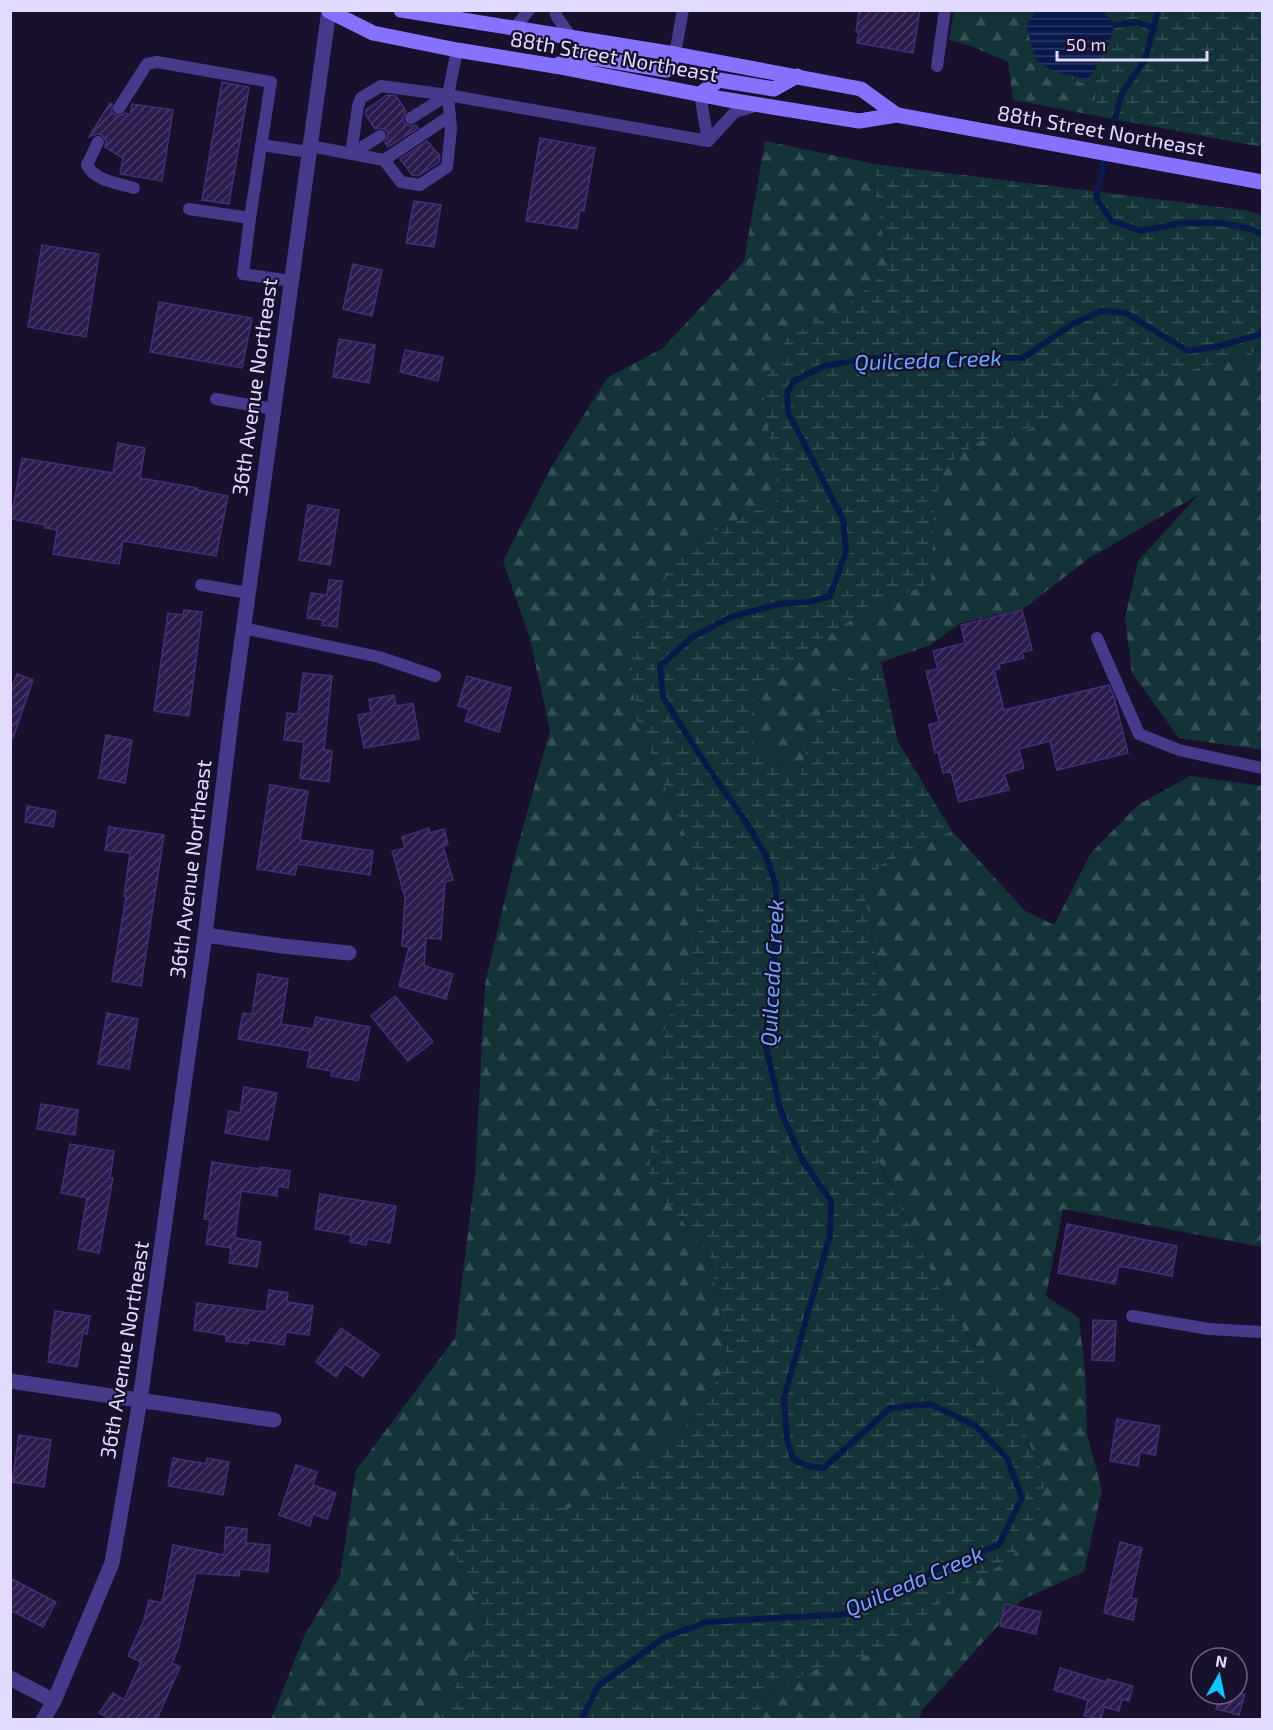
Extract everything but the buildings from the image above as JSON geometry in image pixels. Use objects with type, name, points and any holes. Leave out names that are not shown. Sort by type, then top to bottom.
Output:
[{"type":"main road","name":"88th Street Northeast","points":[[401,10],[675,54],[861,89],[897,115]]},
{"type":"main road","name":"88th Street Northeast","points":[[329,11],[373,33],[457,50],[859,121],[897,115],[1263,182]]},
{"type":"main road","points":[[555,66],[574,58],[600,59],[666,70],[675,54]]},
{"type":"main road","points":[[700,94],[719,80],[774,89],[798,76]]},
{"type":"street","name":"36th Avenue Northeast","points":[[43,1719],[54,1701],[112,1563],[140,1400],[204,935],[243,628],[329,11]]},
{"type":"street","points":[[204,935],[349,953]]},
{"type":"street","points":[[10,1381],[274,1420]]},
{"type":"street","points":[[10,1678],[54,1701]]},
{"type":"lane","points":[[514,29],[529,10]]},
{"type":"lane","points":[[555,10],[557,17],[571,37]]},
{"type":"lane","points":[[675,54],[683,10]]},
{"type":"lane","points":[[937,66],[945,10]]},
{"type":"lane","points":[[261,145],[351,154],[384,160],[401,182],[420,185],[447,167],[451,129],[448,95],[457,50]]},
{"type":"lane","points":[[119,108],[147,64],[157,62],[271,82],[243,274],[291,280]]},
{"type":"lane","points":[[351,154],[361,119],[358,105],[369,92],[381,86],[448,95],[708,141]]},
{"type":"lane","points":[[397,97],[409,90]]},
{"type":"lane","points":[[700,94],[708,141]]},
{"type":"lane","points":[[411,118],[448,95]]},
{"type":"lane","points":[[708,141],[735,112],[763,104]]},
{"type":"lane","points":[[384,160],[450,116]]},
{"type":"lane","points":[[351,154],[380,136]]},
{"type":"lane","points":[[98,142],[89,157],[87,165],[89,169],[99,178],[134,188]]},
{"type":"lane","points":[[189,209],[250,218]]},
{"type":"lane","points":[[216,399],[273,409]]},
{"type":"lane","points":[[201,585],[248,593]]},
{"type":"lane","points":[[243,628],[379,657],[435,676]]},
{"type":"lane","points":[[1097,638],[1139,734],[1179,750],[1263,768]]},
{"type":"lane","points":[[1132,1316],[1209,1329],[1263,1332]]},
{"type":"green space","points":[[954,11],[1031,11],[1026,25],[1036,61],[1097,89],[1092,115],[1013,100],[1008,62],[971,46],[949,40]]},
{"type":"green space","points":[[1031,11],[1262,11],[1262,147],[1092,115],[1097,89],[1036,61],[1026,25]]},
{"type":"green space","points":[[765,141],[875,164],[876,205],[890,268],[852,301],[786,338],[779,499],[685,546],[636,719],[689,843],[699,929],[664,1032],[649,1177],[710,1256],[728,1362],[695,1417],[622,1483],[568,1509],[513,1499],[445,1532],[485,1622],[440,1719],[271,1720],[305,1634],[340,1576],[356,1470],[455,1338],[475,1176],[485,984],[514,860],[550,730],[530,639],[503,561],[553,464],[607,378],[663,348],[744,261]]},
{"type":"green space","points":[[875,164],[1244,210],[1262,215],[1262,344],[1251,355],[1167,376],[1124,379],[1066,406],[1034,428],[980,441],[944,467],[935,500],[931,582],[857,616],[801,654],[753,698],[751,740],[799,779],[811,735],[832,688],[881,662],[898,742],[952,831],[881,865],[864,890],[875,953],[879,1045],[879,1162],[941,1292],[1017,1413],[1045,1481],[1038,1513],[1011,1559],[957,1591],[878,1652],[816,1669],[768,1693],[758,1719],[440,1719],[485,1622],[445,1532],[513,1499],[568,1509],[622,1483],[695,1417],[728,1362],[710,1256],[648,1177],[664,1032],[699,929],[689,843],[636,719],[629,637],[685,546],[779,499],[762,386],[786,338],[852,301],[890,268],[876,205]]},
{"type":"green space","points":[[1262,344],[1262,750],[1179,738],[1132,673],[1125,618],[1138,561],[1198,495],[1088,559],[1023,609],[961,623],[928,646],[881,662],[832,688],[811,735],[799,779],[751,740],[753,698],[801,654],[857,616],[930,582],[935,500],[944,466],[980,440],[1034,428],[1066,406],[1124,379],[1167,376],[1251,355]]},
{"type":"green space","points":[[1190,776],[1262,786],[1262,1247],[1063,1209],[1046,1296],[1079,1318],[1085,1369],[1087,1435],[1102,1490],[1084,1572],[1021,1600],[923,1709],[919,1719],[758,1720],[768,1693],[816,1669],[878,1652],[957,1591],[1011,1559],[1017,1413],[941,1292],[879,1161],[879,1045],[875,953],[864,890],[881,865],[952,831],[1025,911],[1054,925],[1091,853],[1138,805]]},
{"type":"shaded area","points":[[1036,11],[1103,11],[1115,25],[1106,51],[1088,80],[1056,72],[1036,61],[1026,25]]},
{"type":"waterway","name":"Quilceda Creek","points":[[1158,10],[1145,60],[1122,93],[1096,198],[1112,221],[1141,231],[1182,223],[1221,223],[1251,229],[1262,234]]},
{"type":"waterway","points":[[1115,25],[1136,22],[1154,28]]},
{"type":"waterway","name":"Quilceda Creek","points":[[581,1720],[598,1686],[665,1637],[707,1622],[848,1614],[950,1563],[999,1545],[1022,1498],[1007,1458],[976,1426],[930,1404],[890,1408],[824,1468],[807,1466],[793,1459],[787,1439],[784,1398],[830,1235],[831,1201],[803,1161],[781,1112],[765,1043],[774,970],[776,885],[765,854],[746,822],[663,697],[660,666],[691,638],[731,617],[779,604],[809,602],[830,596],[846,552],[843,519],[788,412],[787,393],[794,381],[824,366],[872,358],[1023,358],[1071,325],[1101,311],[1126,313],[1188,351],[1220,346],[1261,334],[1262,331]]}]
